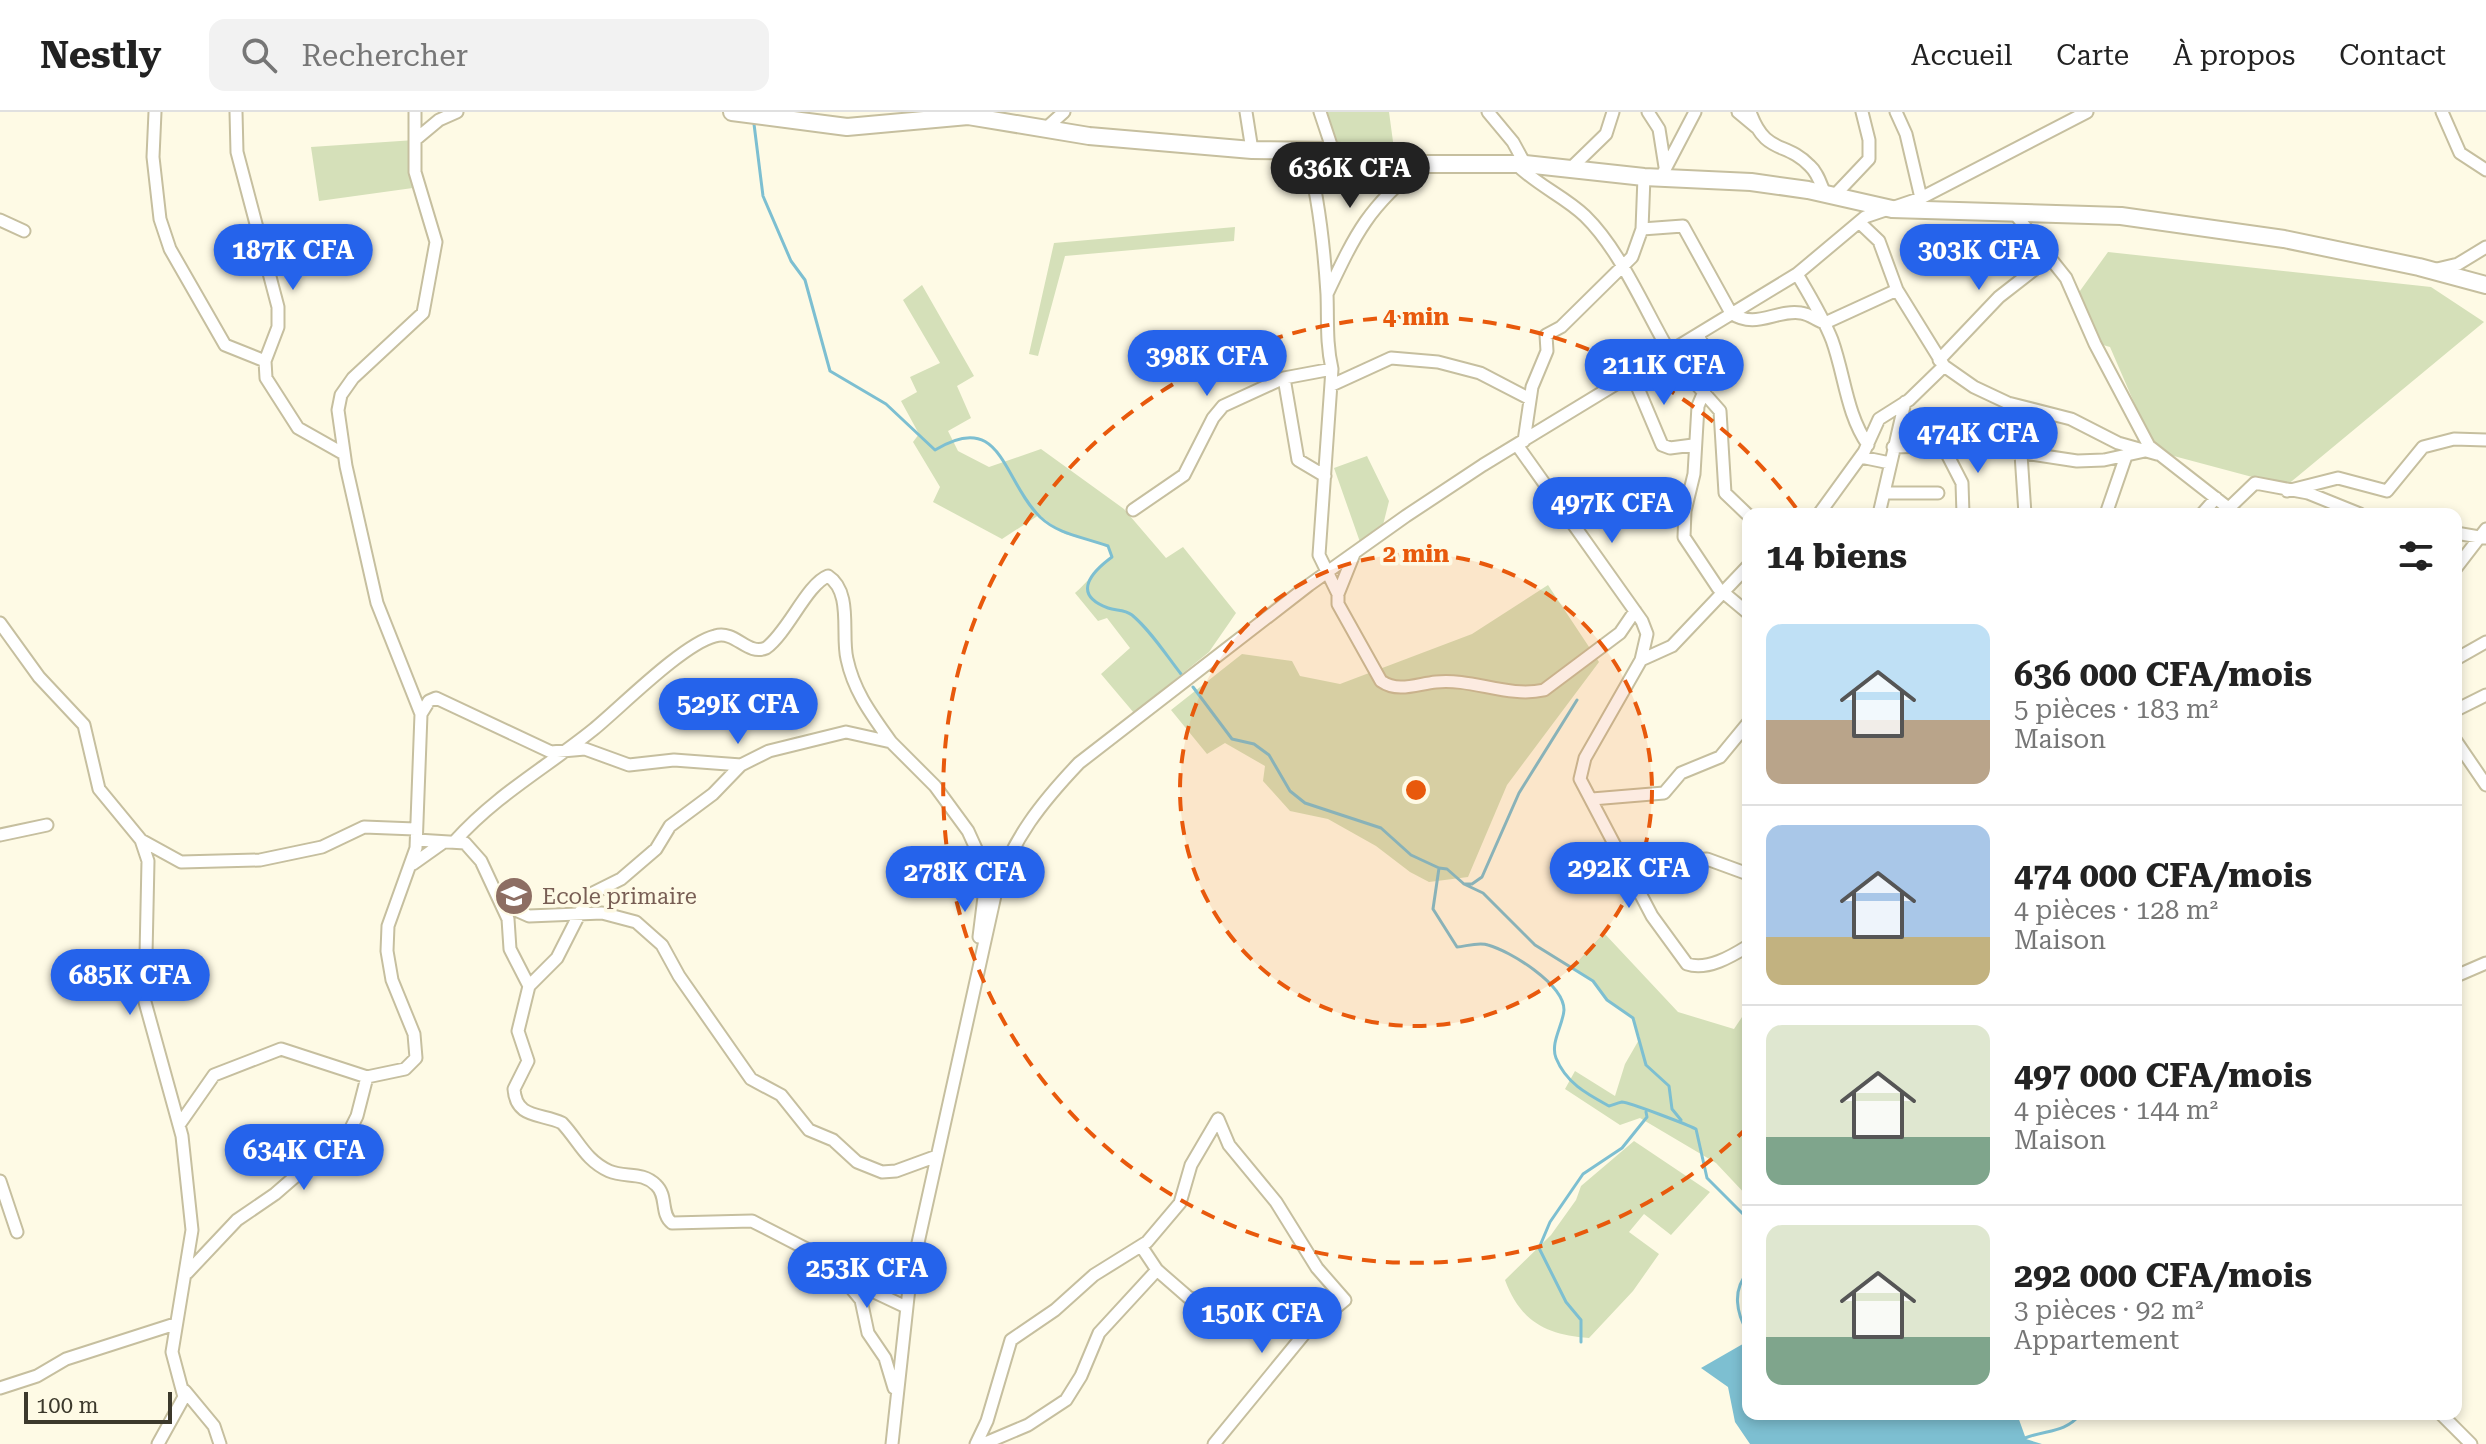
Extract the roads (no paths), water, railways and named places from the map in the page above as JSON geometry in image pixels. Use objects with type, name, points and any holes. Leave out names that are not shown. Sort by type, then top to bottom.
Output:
[{"type":"street","points":[[154,112],[153,157],[160,219],[170,249],[225,345],[265,361]]},
{"type":"street","points":[[236,112],[237,152],[278,307],[278,327],[265,361],[266,378],[298,428],[344,454]]},
{"type":"street","points":[[179,1125],[214,1075],[281,1049],[367,1077],[405,1069],[416,1058],[414,1034],[392,980],[387,951],[388,926],[412,865],[421,714],[377,603],[344,454],[338,410],[341,395],[382,347],[423,313],[436,242],[415,172],[415,112]]},
{"type":"street","points":[[415,140],[439,120],[457,112]]},
{"type":"street","points":[[732,112],[847,127],[968,116],[1089,136],[1252,150],[1333,151],[1422,164],[1520,164],[1751,182],[1892,209],[2099,214],[2284,239],[2432,270],[2486,285]]},
{"type":"street","points":[[1045,129],[1064,112]]},
{"type":"street","points":[[1246,112],[1252,150]]},
{"type":"street","points":[[1320,112],[1333,151]]},
{"type":"street","points":[[1488,112],[1513,142],[1520,164],[1540,187],[1583,214],[1625,267],[1641,306],[1688,375],[1716,403],[1721,415],[1725,493],[1742,509]]},
{"type":"street","points":[[1570,169],[1606,134],[1613,112]]},
{"type":"street","points":[[1648,112],[1659,129],[1657,174],[1635,251],[1625,267],[1561,327],[1547,333],[1547,351],[1530,399],[1520,443],[1635,611],[1647,634],[1641,660],[1619,694],[1581,770],[1580,779],[1652,916],[1687,964],[1694,967],[1716,962],[1742,949]]},
{"type":"street","points":[[1657,174],[1695,112]]},
{"type":"street","points":[[1738,112],[1769,143],[1808,163],[1829,195]]},
{"type":"street","points":[[1750,112],[1756,127]]},
{"type":"street","points":[[1829,195],[1869,159],[1869,140],[1862,112]]},
{"type":"street","points":[[1896,112],[1906,134],[1921,198]]},
{"type":"street","points":[[2062,112],[2073,119]]},
{"type":"street","points":[[891,1442],[906,1307],[979,966],[1006,858],[1047,796],[1079,763],[1328,571],[1520,443],[1797,274],[1869,215],[1921,198],[2087,112]]},
{"type":"street","points":[[2442,112],[2460,153],[2486,170]]},
{"type":"street","points":[[1306,151],[1319,208],[1327,295],[1327,345],[1332,369],[1319,549],[1320,561],[1338,594]]},
{"type":"street","points":[[1327,295],[1367,216],[1394,186],[1422,164]]},
{"type":"street","points":[[2015,214],[2066,278],[2151,452]]},
{"type":"street","points":[[0,220],[24,231]]},
{"type":"street","points":[[1859,222],[1879,241],[1897,290],[1941,363],[1986,394],[2071,419],[2118,443],[2151,452],[2228,508]]},
{"type":"street","points":[[1642,229],[1683,226],[1731,313],[1755,321],[1802,313],[1825,323],[1897,290]]},
{"type":"street","points":[[2432,270],[2458,264],[2486,247]]},
{"type":"street","points":[[1823,508],[1861,457],[1879,419],[1905,402],[1999,297],[2049,258]]},
{"type":"street","points":[[1797,274],[1825,323],[1839,363],[1846,400],[1868,445]]},
{"type":"street","points":[[1698,335],[1712,367],[1711,381],[1699,401],[1693,445],[1694,474],[1685,511],[1684,537],[1722,592],[1742,608]]},
{"type":"street","points":[[1332,385],[1391,358],[1438,362],[1480,373],[1530,399]]},
{"type":"street","points":[[1133,510],[1184,475],[1219,410],[1284,378],[1332,369]]},
{"type":"street","points":[[1632,374],[1662,445],[1670,448],[1693,445]]},
{"type":"street","points":[[1284,378],[1298,460],[1325,476]]},
{"type":"street","points":[[1880,508],[1905,402]]},
{"type":"street","points":[[2025,508],[2021,434],[2029,409]]},
{"type":"street","points":[[2287,491],[2338,478],[2387,491],[2423,447],[2454,439],[2486,440]]},
{"type":"street","points":[[1893,447],[1971,445],[2077,461],[2151,452]]},
{"type":"street","points":[[1944,448],[1962,483],[1963,508]]},
{"type":"street","points":[[2108,508],[2126,456]]},
{"type":"street","points":[[1861,457],[1890,463]]},
{"type":"street","points":[[2234,508],[2255,483],[2308,493],[2342,508]]},
{"type":"street","points":[[1884,493],[1938,493]]},
{"type":"street","points":[[2207,508],[2216,498]]},
{"type":"street","points":[[2462,533],[2484,535]]},
{"type":"street","points":[[2462,561],[2484,535]]},
{"type":"street","points":[[1355,554],[1338,594],[1338,604],[1381,681],[1401,687],[1448,681],[1528,692],[1544,690],[1620,633],[1635,611]]},
{"type":"street","points":[[1641,660],[1672,646],[1742,572]]},
{"type":"street","points":[[412,865],[450,841],[509,789],[565,750],[704,641],[729,634],[751,649],[766,648],[783,633],[819,581],[828,576],[837,586],[844,610],[844,645],[857,691],[891,742],[935,786],[982,858],[985,889],[979,966]]},
{"type":"street","points":[[0,623],[39,677],[84,725],[99,789],[141,840],[148,861],[145,1002],[179,1125],[192,1230],[172,1352],[185,1391],[214,1426],[220,1444]]},
{"type":"street","points":[[2462,656],[2486,642]]},
{"type":"street","points":[[2462,707],[2486,695]]},
{"type":"street","points":[[421,714],[429,701],[436,698],[488,721],[516,739],[551,752],[585,749],[629,765],[674,760],[741,765]]},
{"type":"street","points":[[1592,799],[1664,793],[1681,773],[1720,757],[1742,730]]},
{"type":"street","points":[[891,742],[846,732],[769,751],[741,765],[713,794],[666,830],[656,849],[621,879],[589,895],[557,958],[529,986],[518,1031],[528,1061],[514,1089],[521,1108],[530,1115],[562,1123],[583,1153],[605,1168],[653,1182],[664,1197],[665,1213],[672,1223],[752,1221],[828,1260],[861,1300],[868,1333],[885,1358],[896,1395]]},
{"type":"street","points":[[2462,750],[2486,785]]},
{"type":"street","points":[[0,835],[47,825]]},
{"type":"street","points":[[141,840],[181,862],[260,860],[322,847],[364,827],[465,843],[481,861],[502,904],[510,923],[512,956],[529,986]]},
{"type":"street","points":[[1624,862],[1707,859],[1742,872]]},
{"type":"street","points":[[502,904],[529,916],[602,913],[626,917],[657,939],[751,1079],[781,1095],[809,1130],[833,1140],[857,1162],[882,1172],[896,1171],[937,1156]]},
{"type":"street","points":[[2462,973],[2486,963]]},
{"type":"street","points":[[187,1274],[237,1220],[275,1194],[351,1128],[367,1077]]},
{"type":"street","points":[[976,1444],[1011,1340],[1055,1310],[1094,1275],[1141,1246],[1180,1203],[1191,1165],[1218,1119],[1229,1145],[1276,1202],[1317,1268],[1345,1300],[1305,1333],[1214,1444]]},
{"type":"street","points":[[0,1181],[17,1232]]},
{"type":"street","points":[[1141,1246],[1157,1270],[1188,1297],[1198,1301],[1294,1302],[1332,1311]]},
{"type":"street","points":[[985,1444],[1028,1425],[1066,1400],[1081,1376],[1099,1333],[1157,1270]]},
{"type":"street","points":[[843,1277],[906,1307]]},
{"type":"street","points":[[0,1388],[37,1376],[66,1359],[175,1324]]},
{"type":"street","points":[[158,1444],[185,1391]]},
{"type":"street","points":[[2447,1420],[2471,1444]]},
{"type":"water","points":[[1742,1344],[1742,1420],[2019,1420],[2026,1439],[2042,1444],[1750,1444],[1735,1422],[1728,1387],[1701,1368]]},
{"type":"waterway","points":[[754,124],[763,196],[791,261],[805,280],[830,371],[886,404],[935,450],[957,440],[974,438],[988,443],[1040,517],[1064,532],[1108,546],[1112,557],[1092,576],[1088,589],[1090,596],[1108,608],[1132,615],[1181,674]]},
{"type":"waterway","points":[[1193,687],[1232,739],[1254,744],[1269,755],[1290,791],[1305,803],[1381,828],[1411,855],[1439,868],[1433,909],[1457,947],[1484,944],[1498,948],[1534,970],[1562,1000],[1564,1010],[1555,1052],[1560,1067],[1571,1081],[1609,1106],[1627,1103],[1696,1129],[1707,1178],[1742,1213]]},
{"type":"waterway","points":[[1439,868],[1447,869],[1464,884],[1472,884],[1482,877],[1519,793],[1577,700]]},
{"type":"waterway","points":[[1464,884],[1483,893],[1535,945],[1593,981],[1607,1000],[1633,1018],[1646,1065],[1669,1086],[1672,1109],[1681,1120]]},
{"type":"waterway","points":[[1581,1342],[1581,1320],[1566,1302],[1539,1248],[1550,1222],[1583,1174],[1622,1148],[1647,1117],[1646,1112]]},
{"type":"waterway","points":[[1742,1281],[1738,1294],[1742,1320]]},
{"type":"waterway","points":[[2025,1438],[2061,1428],[2074,1420]]},
{"type":"place","name":"Ecole primaire","points":[[514,896]]}]
